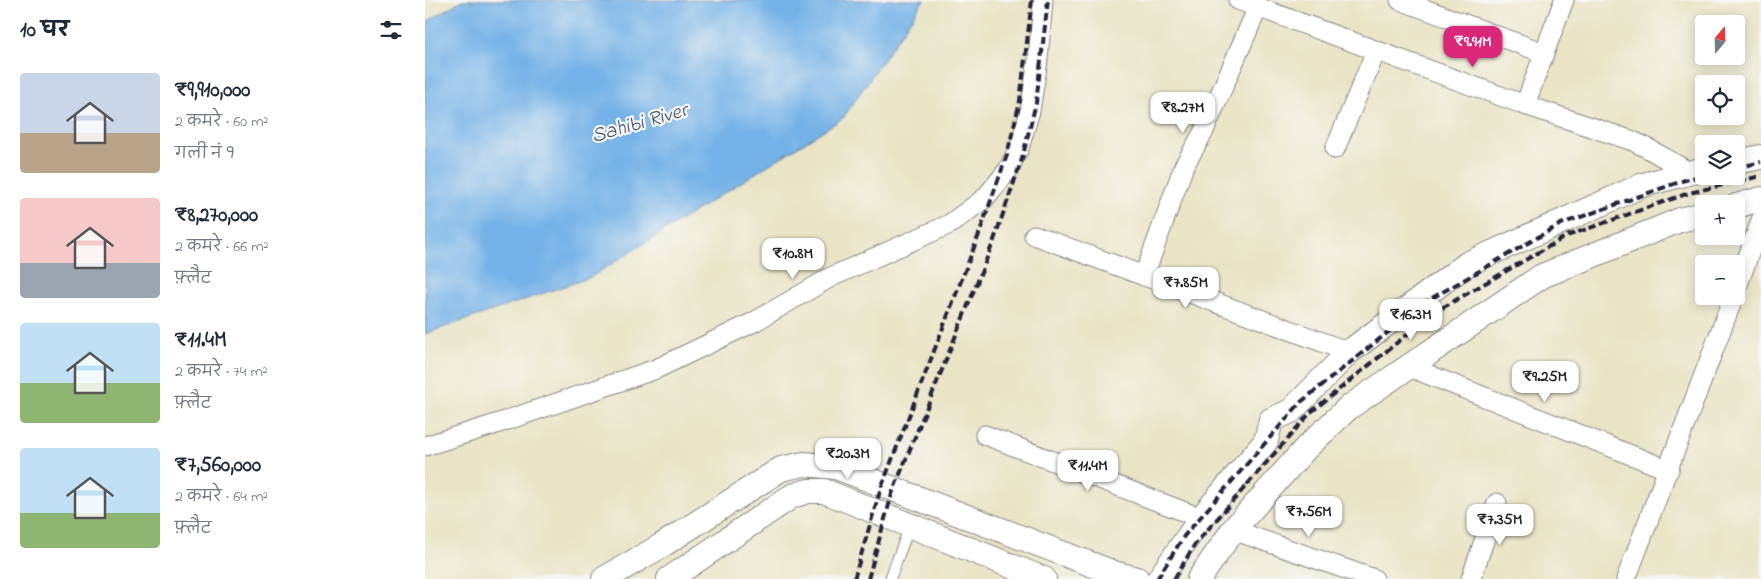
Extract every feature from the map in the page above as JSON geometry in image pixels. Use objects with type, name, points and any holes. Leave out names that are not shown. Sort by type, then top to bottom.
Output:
[{"type":"street","points":[[425,446],[493,425],[656,369],[755,322],[831,277],[950,224],[985,198],[1008,170],[1019,148],[1032,102],[1043,0]]},
{"type":"street","points":[[1238,0],[1525,105],[1633,141],[1695,170]]},
{"type":"street","points":[[1400,0],[1544,53]]},
{"type":"street","points":[[1525,105],[1564,0]]},
{"type":"street","points":[[1144,276],[1184,166],[1203,133],[1258,7]]},
{"type":"street","points":[[1335,149],[1376,50]]},
{"type":"street","points":[[1745,160],[1761,157]]},
{"type":"street","points":[[1159,579],[1201,518],[1266,441],[1271,420],[1291,411],[1349,352],[1467,264],[1643,185],[1695,172]]},
{"type":"street","points":[[1745,203],[1761,199]]},
{"type":"street","points":[[1199,579],[1233,530],[1305,449],[1348,408],[1542,276],[1680,220],[1695,216]]},
{"type":"street","points":[[1745,265],[1761,220]]},
{"type":"street","points":[[1034,235],[1349,352]]},
{"type":"street","points":[[1627,579],[1731,305]]},
{"type":"street","points":[[1409,367],[1669,470]]},
{"type":"street","points":[[985,435],[1201,518]]},
{"type":"street","points":[[604,579],[661,546],[781,469],[804,464],[836,467],[1114,573],[1137,579]]},
{"type":"street","points":[[669,579],[792,496],[808,491],[824,491],[1044,579]]},
{"type":"street","points":[[1471,579],[1497,503]]},
{"type":"street","points":[[961,546],[972,518]]},
{"type":"street","points":[[1233,530],[1374,579]]},
{"type":"lane","points":[[890,579],[910,525]]},
{"type":"water","name":"Sahibi River","points":[[462,0],[924,0],[843,118],[591,277],[425,334],[425,23]]},
{"type":"railway","points":[[854,579],[880,491],[978,237],[1007,155],[1020,101],[1032,0]]},
{"type":"railway","points":[[868,579],[892,494],[993,243],[1022,159],[1036,103],[1048,0]]},
{"type":"railway","points":[[1745,166],[1761,162]]},
{"type":"railway","points":[[1174,579],[1195,544],[1311,412],[1435,312],[1567,236],[1689,193],[1761,176]]},
{"type":"railway","points":[[1157,579],[1184,536],[1301,402],[1427,301],[1561,224],[1695,177]]}]
